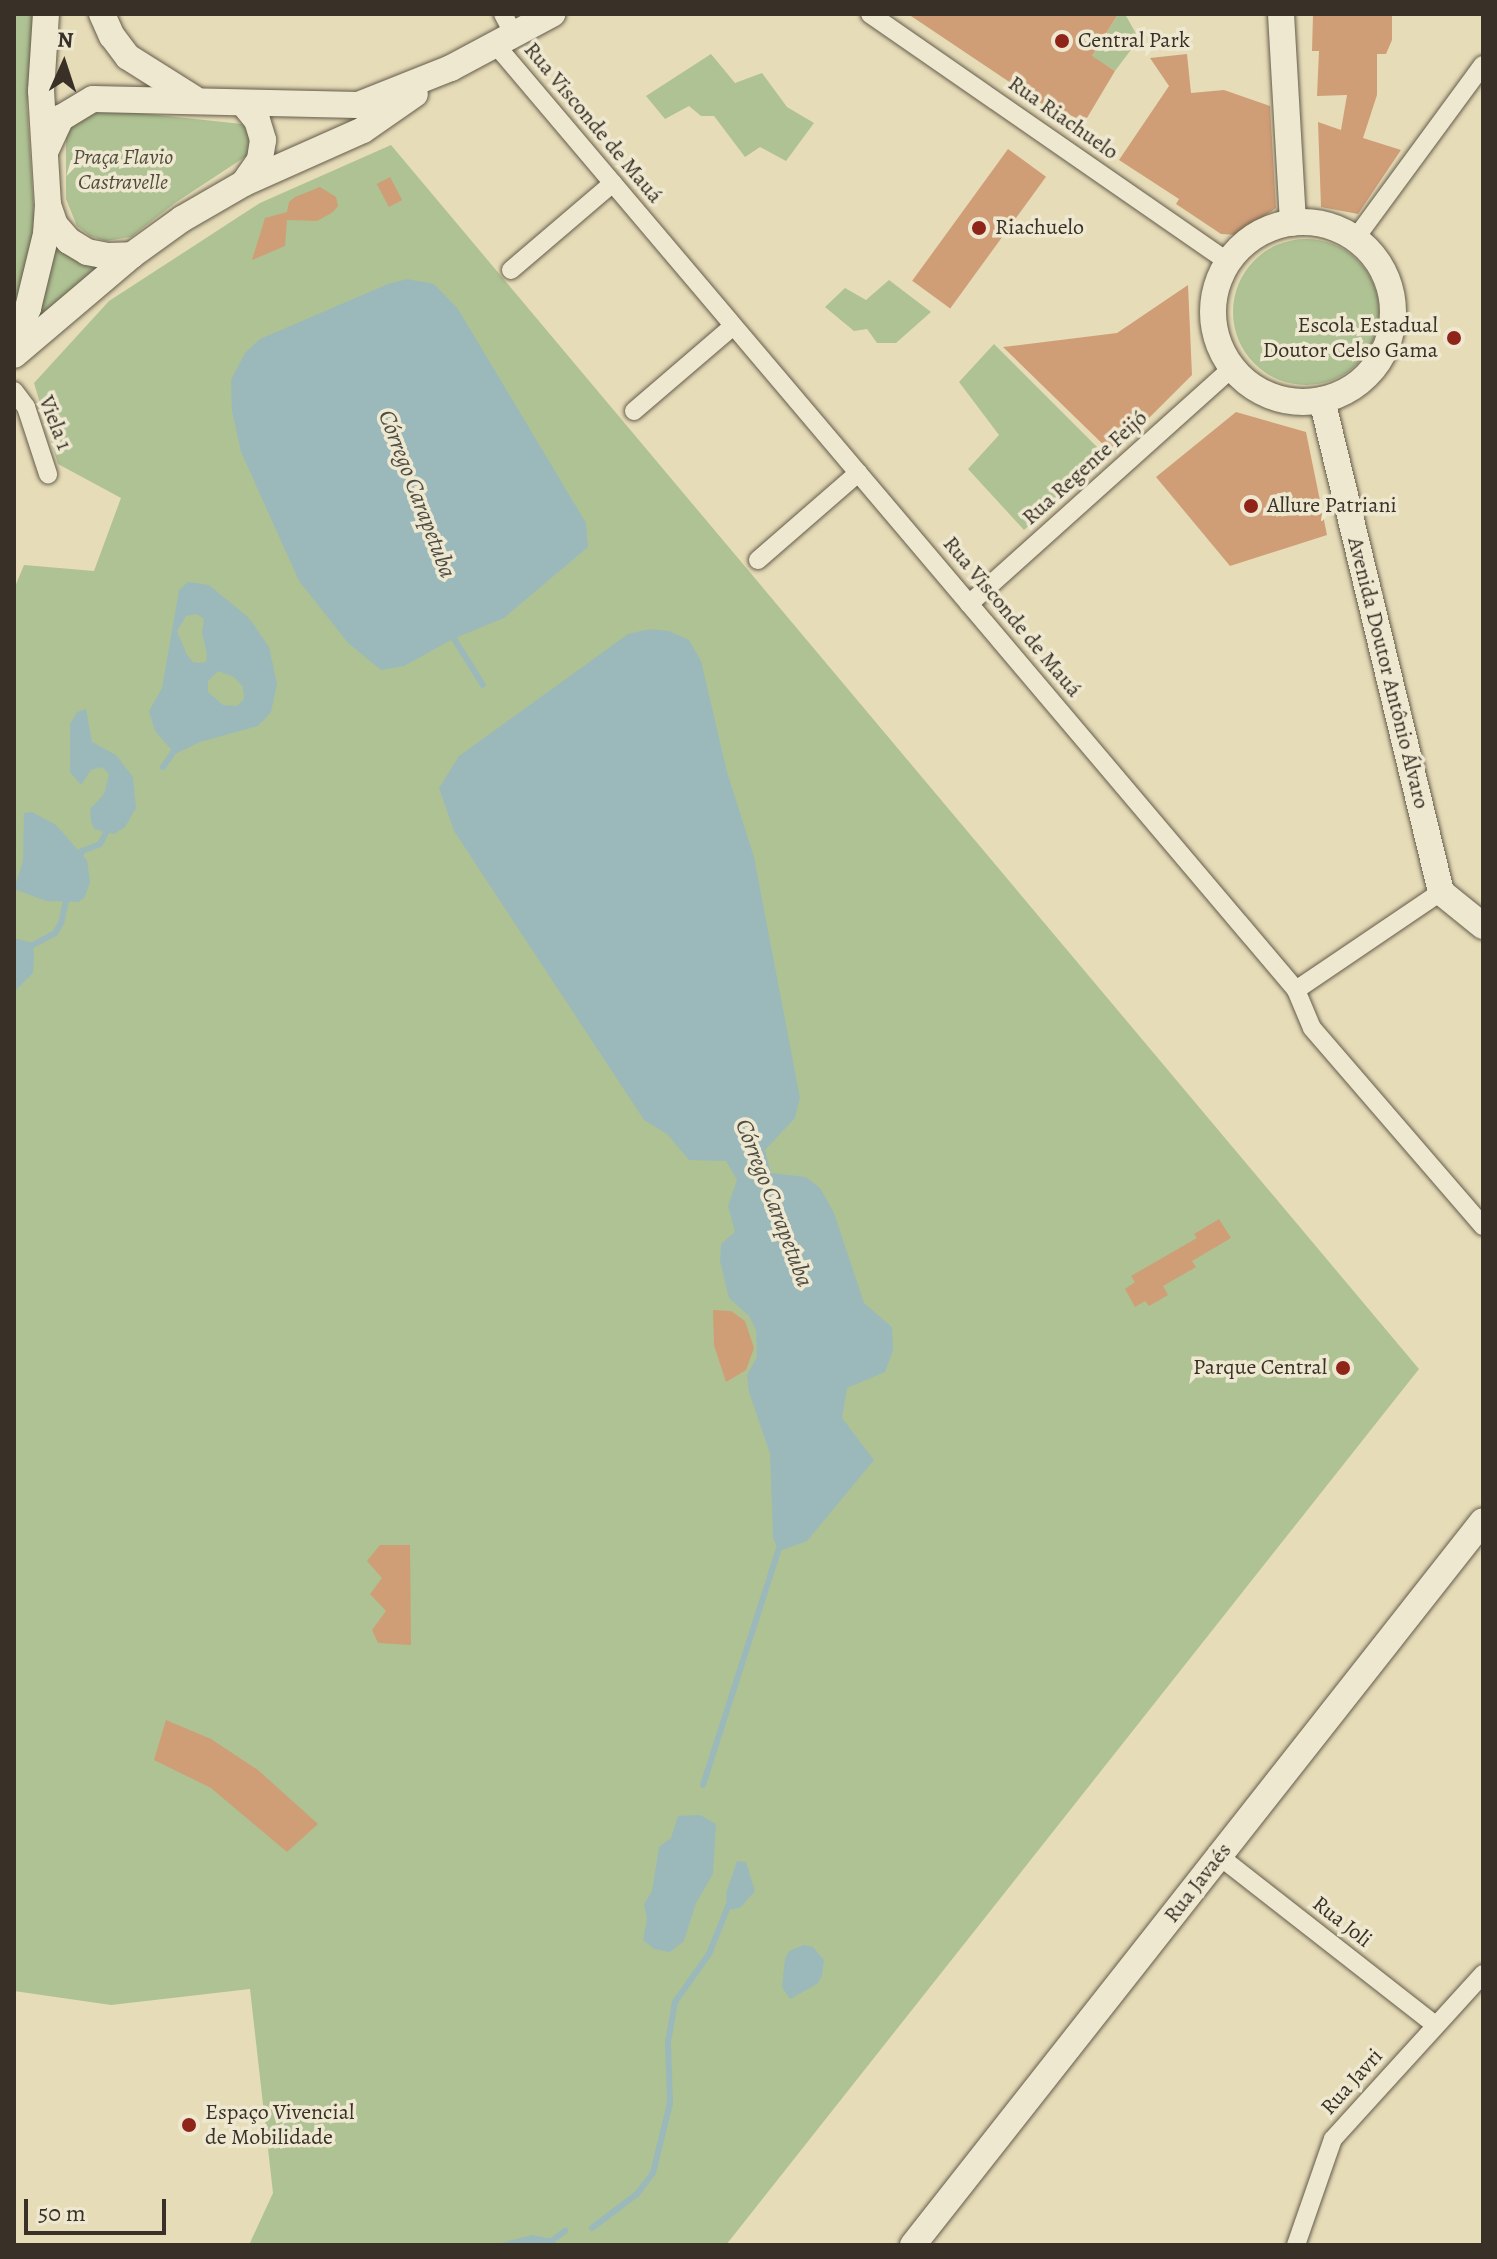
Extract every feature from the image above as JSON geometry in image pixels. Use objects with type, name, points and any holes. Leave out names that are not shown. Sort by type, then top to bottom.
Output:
[{"type":"street","points":[[14,340],[28,308],[41,261],[48,205],[41,91],[46,14]]},
{"type":"street","points":[[102,14],[112,36],[128,57],[196,100]]},
{"type":"street","points":[[14,355],[132,255],[182,219],[244,183],[363,130],[504,31],[552,14]]},
{"type":"street","name":"Rua Riachuelo","points":[[870,14],[1228,262]]},
{"type":"street","points":[[1281,14],[1293,223]]},
{"type":"street","name":"Rua Visconde de Mauá","points":[[504,31],[613,183],[1296,990],[1312,1028],[1483,1226]]},
{"type":"street","points":[[1355,239],[1483,65]]},
{"type":"street","points":[[45,152],[61,118],[93,99],[358,105],[451,68]]},
{"type":"street","points":[[243,103],[257,120],[263,140],[260,160],[244,183]]},
{"type":"street","points":[[511,270],[613,183]]},
{"type":"street","points":[[48,205],[55,225],[78,247],[108,256],[132,255]]},
{"type":"street","points":[[1293,223],[1324,225],[1355,239],[1376,258],[1386,275],[1393,302],[1392,331],[1382,357],[1364,379],[1340,395],[1322,400],[1299,402],[1275,398],[1254,388],[1232,368],[1216,338],[1213,310],[1218,282],[1228,262],[1255,236],[1293,223]]},
{"type":"street","points":[[634,411],[733,326]]},
{"type":"street","name":"Rua Regente Feijó","points":[[969,604],[1232,368]]},
{"type":"street","name":"Viela 1","points":[[14,391],[26,407],[48,474]]},
{"type":"street","name":"Avenida Doutor Antônio Álvaro","points":[[1322,400],[1441,892]]},
{"type":"street","points":[[758,560],[858,473]]},
{"type":"street","points":[[1296,990],[1441,892],[1483,926]]},
{"type":"street","name":"Rua Javaés","points":[[913,2245],[1483,1521]]},
{"type":"street","name":"Rua Joli","points":[[1219,1856],[1435,2025]]},
{"type":"street","name":"Rua Javri","points":[[1296,2245],[1333,2139],[1483,1974]]},
{"type":"green space","points":[[14,14],[36,14],[27,106],[35,229],[29,277],[14,308]]},
{"type":"green space","points":[[1118,14],[1125,14],[1139,39],[1115,71],[1104,64],[1096,75],[1084,69]]},
{"type":"green space","points":[[711,54],[735,83],[762,73],[787,107],[814,123],[786,161],[760,147],[745,157],[714,116],[701,116],[689,106],[665,119],[646,96]]},
{"type":"green space","name":"Praça Flavio Castravelle","points":[[101,109],[242,124],[248,130],[251,153],[175,203],[131,237],[106,241],[90,236],[77,226],[66,199],[66,131],[78,115]]},
{"type":"green space","name":"Parque Central","points":[[391,145],[1419,1369],[726,2245],[249,2245],[273,2193],[250,1989],[111,2005],[14,1991],[14,589],[24,565],[94,571],[121,498],[58,464],[34,383],[109,301],[260,203]]},
{"type":"green space","points":[[55,233],[106,261],[28,334]]},
{"type":"green space","points":[[1306,239],[1334,244],[1358,260],[1374,284],[1379,312],[1374,340],[1358,364],[1334,380],[1306,385],[1278,380],[1254,364],[1238,340],[1233,312],[1238,284],[1254,260],[1278,244]]},
{"type":"green space","points":[[889,280],[931,312],[896,343],[877,343],[867,329],[854,331],[825,307],[845,288],[866,300]]},
{"type":"green space","points":[[994,344],[1108,458],[1024,530],[968,469],[999,435],[959,382]]},
{"type":"water","points":[[407,279],[434,284],[458,309],[586,523],[588,547],[504,618],[453,639],[404,666],[381,670],[348,643],[299,581],[241,452],[232,411],[231,380],[245,353],[260,339],[388,284]]},
{"type":"water","points":[[188,582],[209,585],[249,618],[269,647],[277,684],[271,712],[258,726],[200,742],[175,754],[155,731],[149,711],[162,688],[179,590]],"holes":[[[197,614],[204,619],[202,632],[207,655],[206,662],[199,663],[193,662],[187,655],[177,631],[186,616]],[[218,671],[234,677],[243,687],[244,699],[237,706],[223,705],[208,692],[208,681]]]},
{"type":"water","points":[[650,629],[669,631],[689,640],[701,661],[727,772],[754,857],[800,1098],[795,1118],[765,1150],[771,1173],[806,1177],[820,1188],[834,1213],[864,1303],[892,1327],[893,1351],[885,1372],[847,1388],[842,1418],[874,1460],[807,1541],[779,1551],[773,1538],[770,1454],[749,1392],[747,1375],[757,1357],[756,1330],[749,1316],[729,1298],[720,1261],[721,1244],[735,1232],[728,1206],[737,1180],[726,1161],[689,1160],[667,1134],[644,1120],[454,831],[439,788],[459,756],[628,634]]},
{"type":"water","points":[[86,709],[92,742],[116,755],[133,777],[136,808],[125,827],[114,834],[94,829],[90,809],[104,794],[109,774],[102,767],[91,770],[81,785],[70,772],[70,724],[77,712]]},
{"type":"water","points":[[32,812],[56,825],[87,860],[90,883],[84,898],[78,902],[46,901],[14,889],[23,861],[24,813]]},
{"type":"water","points":[[14,938],[33,943],[34,958],[33,973],[14,992]]},
{"type":"water","points":[[700,1815],[716,1824],[713,1874],[696,1903],[684,1941],[670,1952],[654,1949],[643,1940],[647,1919],[644,1904],[652,1891],[659,1847],[671,1838],[678,1816]]},
{"type":"water","points":[[737,1861],[746,1862],[755,1891],[740,1908],[727,1910],[726,1893]]},
{"type":"water","points":[[804,1945],[813,1947],[824,1960],[822,1976],[817,1984],[790,1999],[782,1987],[785,1959],[789,1951]]},
{"type":"water","points":[[532,2235],[554,2239],[557,2245],[493,2245]]},
{"type":"building","points":[[908,14],[1118,14],[1092,56],[1115,71],[1084,123],[1060,109],[1057,114]]},
{"type":"building","points":[[1313,14],[1392,14],[1392,40],[1386,54],[1377,54],[1377,95],[1363,138],[1401,150],[1358,214],[1321,207],[1318,122],[1341,130],[1347,95],[1317,96],[1319,51],[1312,51]]},
{"type":"building","points":[[1187,54],[1191,93],[1224,90],[1270,106],[1276,208],[1237,235],[1221,234],[1176,204],[1179,199],[1119,160],[1169,86],[1150,58]]},
{"type":"building","name":"Riachuelo","points":[[1008,149],[1046,177],[950,308],[912,281]]},
{"type":"building","points":[[390,177],[402,200],[389,207],[377,184]]},
{"type":"building","points":[[320,187],[336,197],[338,206],[333,212],[317,221],[287,220],[285,246],[252,260],[265,218],[287,212],[289,202],[295,197]]},
{"type":"building","points":[[1188,285],[1192,375],[1113,454],[1003,347],[1117,333]]},
{"type":"building","name":"Allure Patriani","points":[[1236,412],[1306,432],[1327,535],[1230,566],[1156,477]]},
{"type":"building","points":[[1219,1219],[1231,1238],[1192,1261],[1196,1267],[1163,1286],[1168,1295],[1149,1306],[1145,1301],[1135,1307],[1125,1289],[1135,1282],[1131,1276],[1197,1238],[1194,1234]]},
{"type":"building","points":[[713,1310],[731,1311],[745,1321],[754,1348],[746,1370],[726,1382],[714,1345]]},
{"type":"building","points":[[380,1545],[410,1545],[411,1645],[378,1643],[372,1630],[386,1611],[370,1594],[382,1578],[367,1561]]},
{"type":"building","points":[[166,1720],[211,1739],[258,1770],[318,1824],[287,1852],[211,1788],[154,1760]]},
{"type":"waterway","name":"Córrego Carapetuba","points":[[451,634],[483,685]]},
{"type":"waterway","points":[[163,767],[177,747]]},
{"type":"waterway","points":[[79,859],[82,851],[100,844],[108,829]]},
{"type":"waterway","points":[[29,947],[55,933],[61,923],[67,896]]},
{"type":"waterway","name":"Córrego Carapetuba","points":[[703,1785],[780,1545]]},
{"type":"waterway","name":"Córrego Carapetuba","points":[[592,2228],[637,2194],[653,2173],[670,2103],[668,2042],[675,2002],[709,1954],[729,1904]]},
{"type":"waterway","name":"Córrego Carapetuba","points":[[554,2239],[565,2231]]},
{"type":"place","name":"Central Park","points":[[1062,41]]},
{"type":"place","name":"Riachuelo","points":[[979,228]]},
{"type":"place","name":"Escola Estadual Doutor Celso Gama","points":[[1454,338]]},
{"type":"place","name":"Allure Patriani","points":[[1251,506]]},
{"type":"place","name":"Parque Central","points":[[1343,1368]]},
{"type":"place","name":"Espaço Vivencial de Mobilidade","points":[[189,2125]]}]
